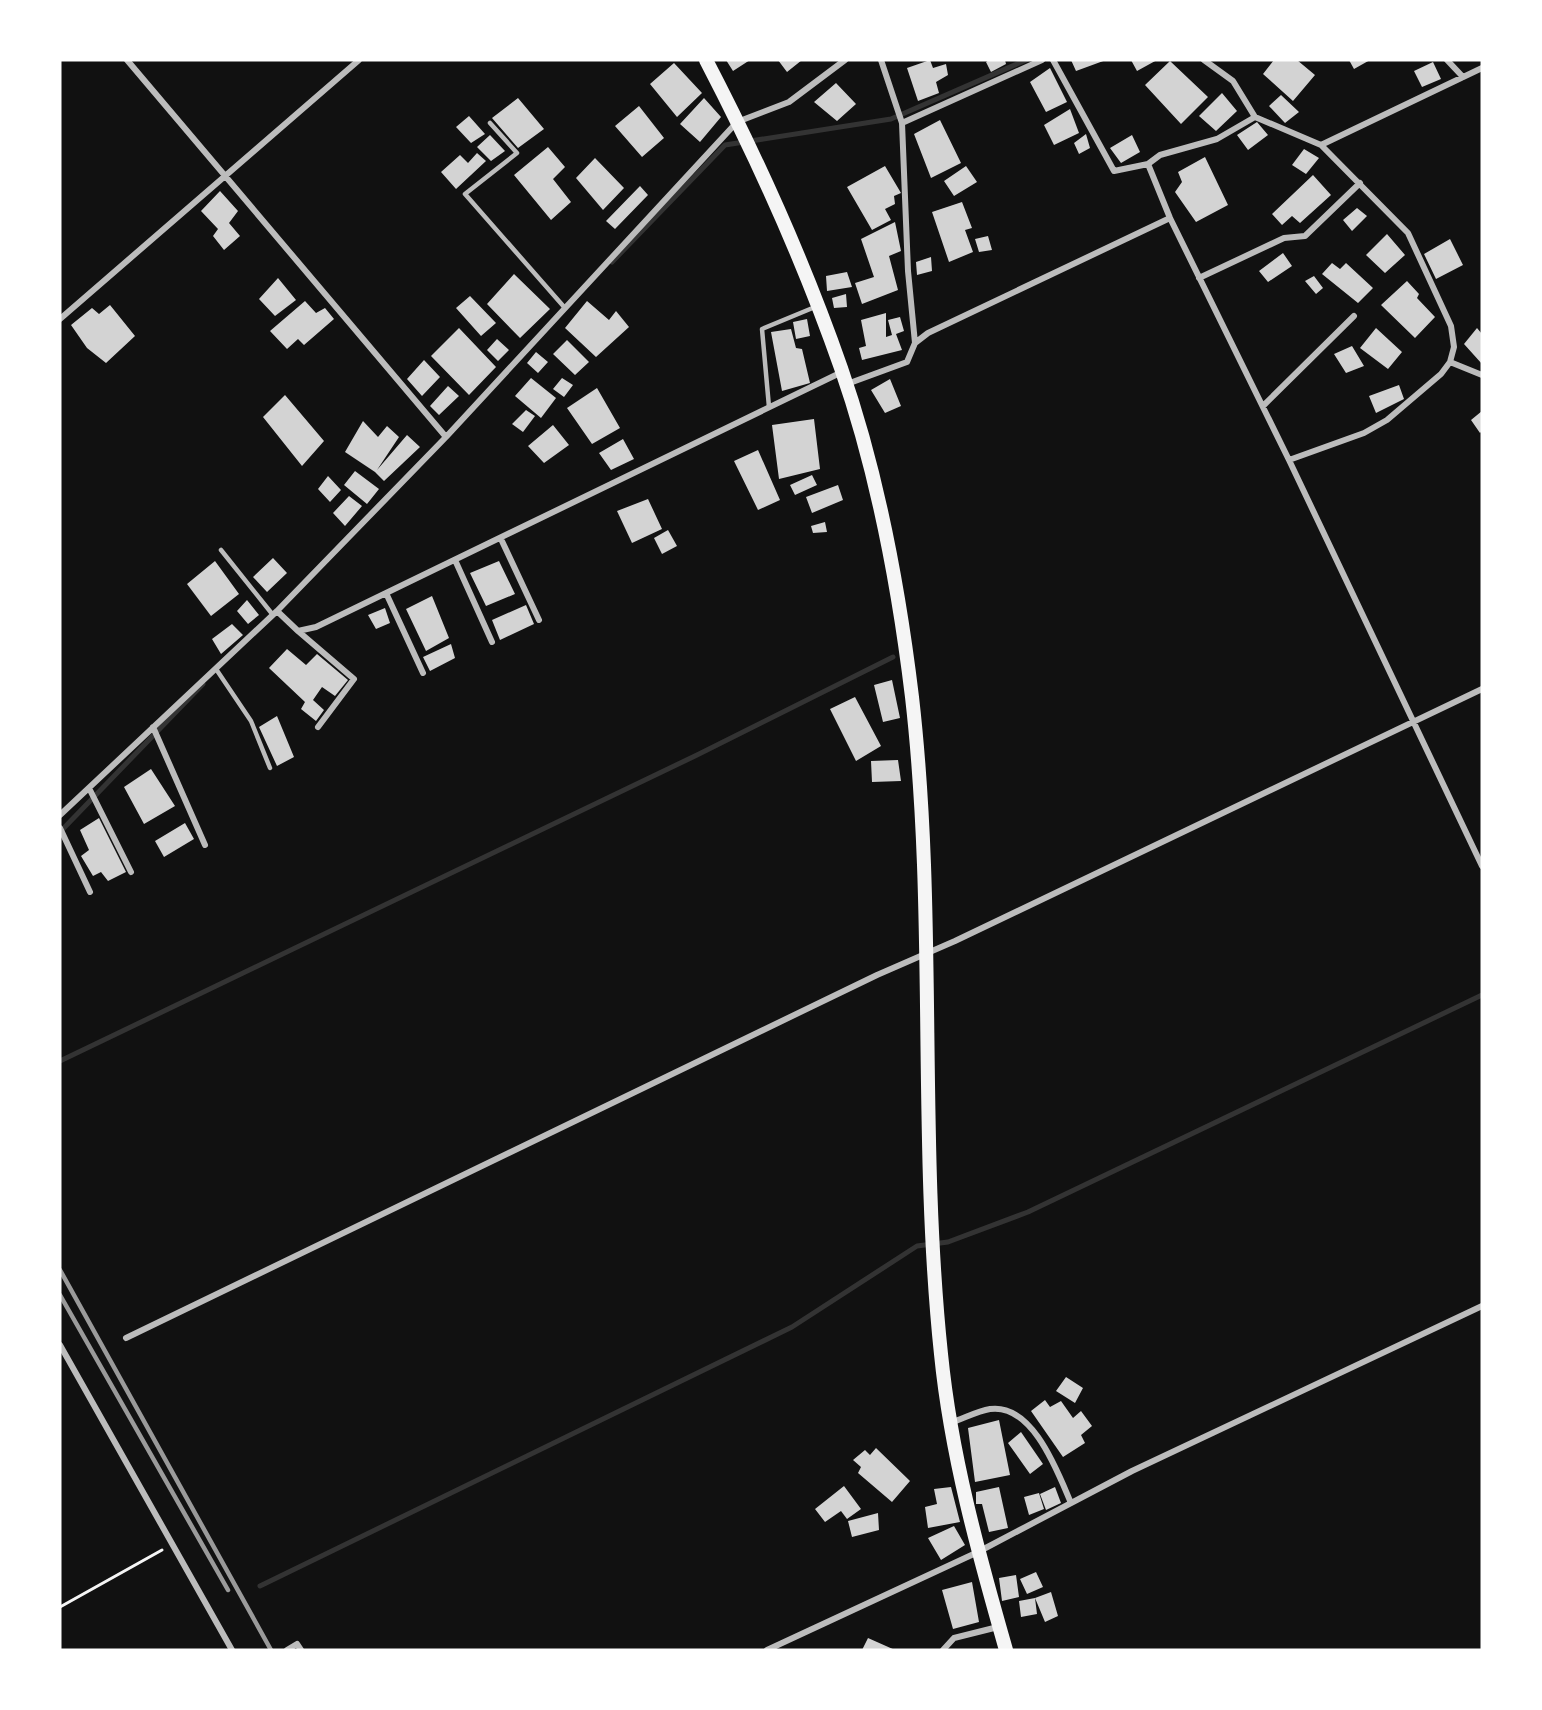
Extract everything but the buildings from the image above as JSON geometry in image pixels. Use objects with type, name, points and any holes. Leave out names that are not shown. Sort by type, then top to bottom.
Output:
[{"type":"main road","points":[[706,60],[779,207],[844,378],[876,498],[905,650],[922,817],[933,1242],[941,1353],[950,1423],[978,1552],[1006,1650]]},
{"type":"street","points":[[127,60],[446,437]]},
{"type":"street","points":[[60,319],[359,60]]},
{"type":"street","points":[[60,814],[275,613],[446,437],[737,122],[789,102],[845,60]]},
{"type":"street","points":[[298,631],[316,627],[769,407],[844,378],[907,362],[915,343],[908,271],[902,123],[881,60]]},
{"type":"street","points":[[902,123],[1042,60]]},
{"type":"street","points":[[1053,60],[1114,171],[1148,164],[1160,155],[1217,140],[1255,117]]},
{"type":"street","points":[[1204,60],[1233,81],[1255,117],[1321,145],[1408,233],[1451,326],[1454,347],[1450,362],[1441,374],[1387,420],[1364,432],[1289,460]]},
{"type":"street","points":[[1447,60],[1463,77]]},
{"type":"street","points":[[1321,145],[1482,68]]},
{"type":"street","points":[[1148,164],[1170,218],[1289,460],[1482,867]]},
{"type":"street","points":[[1199,278],[1284,238],[1305,236],[1360,183]]},
{"type":"street","points":[[915,343],[938,328],[1170,218]]},
{"type":"street","points":[[1263,406],[1354,316]]},
{"type":"street","points":[[1450,362],[1482,375]]},
{"type":"street","points":[[501,539],[539,620]]},
{"type":"street","points":[[455,560],[492,642]]},
{"type":"street","points":[[386,593],[423,673]]},
{"type":"street","points":[[275,613],[354,679],[318,727]]},
{"type":"street","points":[[126,1338],[927,952],[956,941],[1482,689]]},
{"type":"street","points":[[153,728],[205,845]]},
{"type":"street","points":[[88,788],[131,872]]},
{"type":"street","points":[[60,828],[90,892]]},
{"type":"street","points":[[767,1650],[978,1552],[1132,1471],[1482,1306]]},
{"type":"street","points":[[60,1345],[232,1650]]},
{"type":"street","points":[[950,1423],[991,1408],[1013,1413],[1030,1426],[1052,1459],[1071,1503]]},
{"type":"street","points":[[943,1650],[954,1638],[999,1627]]},
{"type":"street","points":[[287,1650],[297,1644],[301,1650]]},
{"type":"lane","points":[[489,123],[517,153],[465,194],[566,308]]},
{"type":"lane","points":[[769,407],[762,329],[818,306]]},
{"type":"lane","points":[[221,550],[275,613]]},
{"type":"lane","points":[[216,669],[251,721],[270,768]]},
{"type":"path","points":[[60,1607],[172,1545]]},
{"type":"waterway","points":[[612,262],[725,145],[891,119],[1026,60]]},
{"type":"waterway","points":[[60,1061],[697,755],[893,657]]},
{"type":"waterway","points":[[60,832],[203,684]]},
{"type":"waterway","points":[[260,1586],[792,1327],[917,1246],[948,1242],[1028,1212],[1482,995]]},
{"type":"railway","points":[[60,1270],[271,1650]]},
{"type":"railway","points":[[60,1295],[228,1590]]}]
